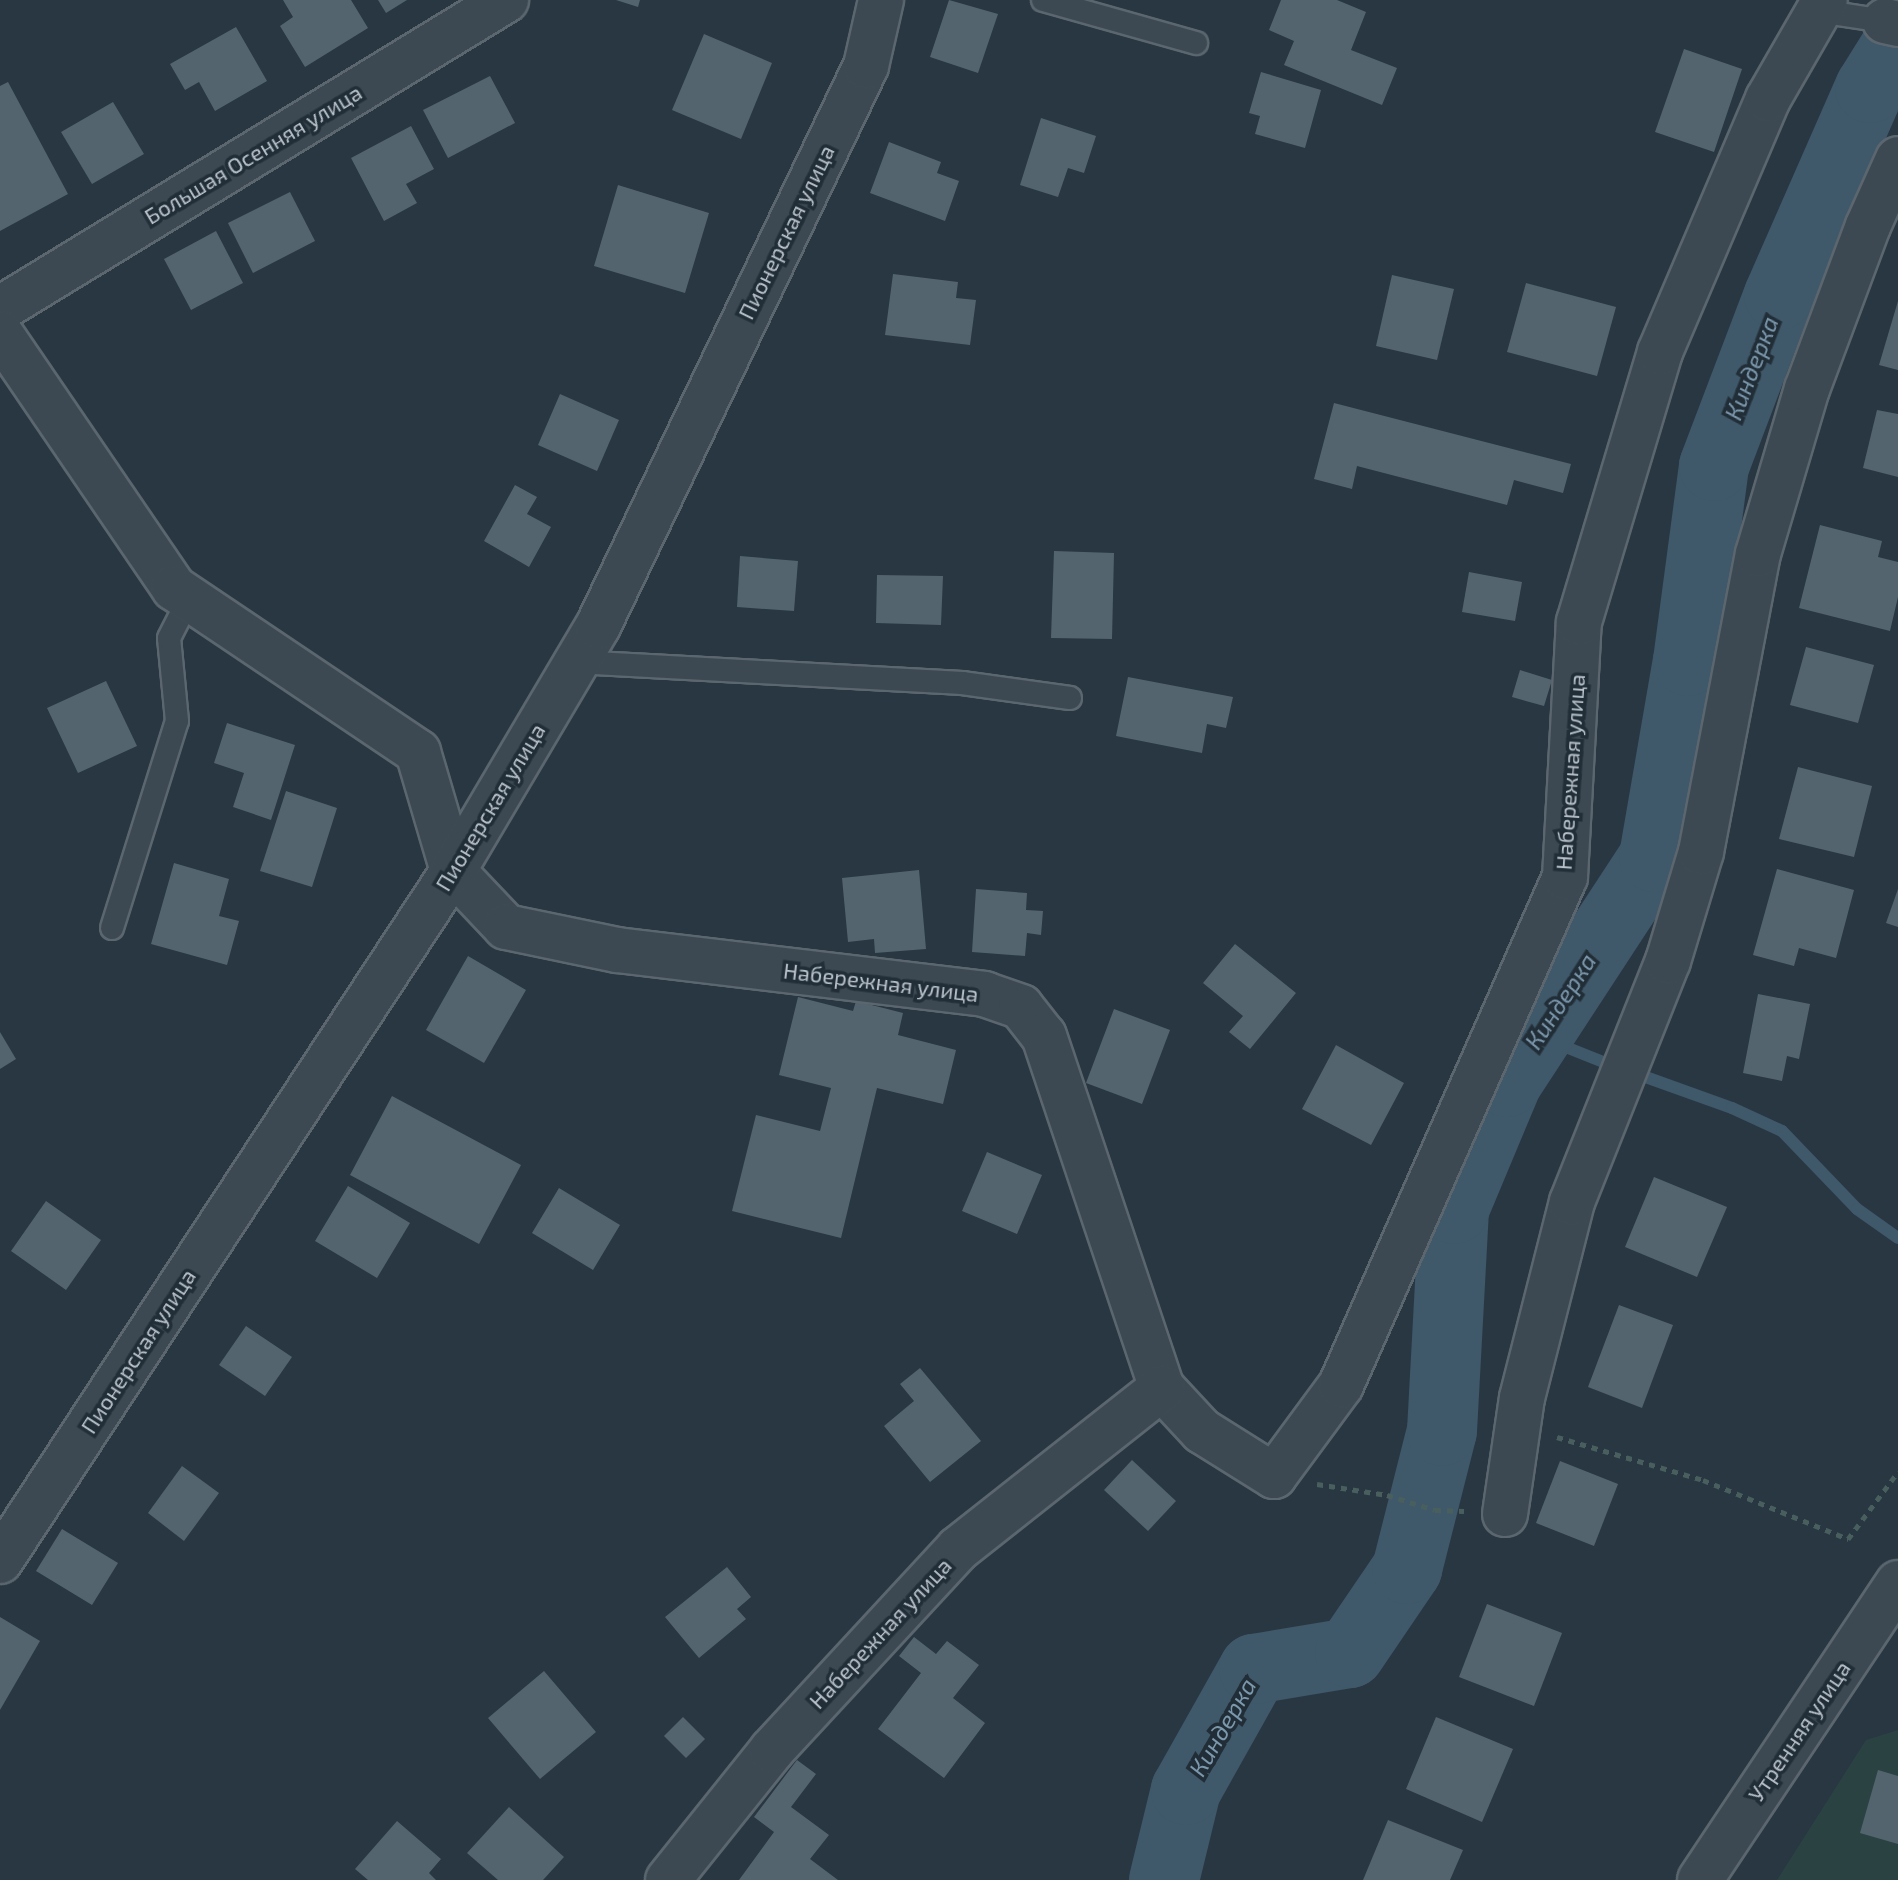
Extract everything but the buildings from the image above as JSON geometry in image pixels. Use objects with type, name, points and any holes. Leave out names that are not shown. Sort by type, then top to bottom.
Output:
[{"type":"street","name":"Большая Осенняя улица","points":[[0,309],[506,0]]},
{"type":"street","name":"Пионерская улица","points":[[0,1561],[453,871],[605,611],[866,66],[881,0]]},
{"type":"street","name":"Набережная улица","points":[[453,871],[506,927],[617,950],[984,994],[1021,1007],[1044,1036],[1162,1388],[1202,1431],[1274,1476],[1341,1385],[1565,877],[1579,622],[1660,352],[1768,99],[1822,5]]},
{"type":"street","points":[[1505,1514],[1518,1426],[1572,1202],[1668,961],[1701,852],[1758,554],[1807,389],[1868,226],[1898,159]]},
{"type":"street","points":[[0,333],[174,588],[418,752],[453,871]]},
{"type":"street","name":"Набережная улица","points":[[668,1880],[772,1750],[958,1549],[1162,1388]]},
{"type":"street","name":"Утренняя улица","points":[[1700,1880],[1898,1583]]},
{"type":"lane","points":[[1043,0],[1196,43]]},
{"type":"lane","points":[[1822,5],[1892,22]]},
{"type":"lane","points":[[112,928],[177,721],[169,638],[190,597]]},
{"type":"lane","points":[[576,662],[962,683],[1070,698]]},
{"type":"path","points":[[1518,1426],[1703,1480],[1848,1539],[1898,1472]]},
{"type":"path","points":[[1274,1476],[1387,1495],[1435,1510]]},
{"type":"green space","points":[[1898,1730],[1898,1880],[1777,1880],[1866,1740]]},
{"type":"waterway","name":"Киндерка","points":[[1164,1880],[1186,1790],[1254,1669],[1350,1653],[1407,1569],[1442,1431],[1454,1209],[1507,1082],[1654,857],[1688,661],[1714,466],[1779,295],[1870,88],[1898,43]]},
{"type":"waterway","points":[[1538,1036],[1611,1065]]},
{"type":"waterway","points":[[1640,1075],[1732,1108],[1782,1131],[1857,1209],[1898,1238]]}]
